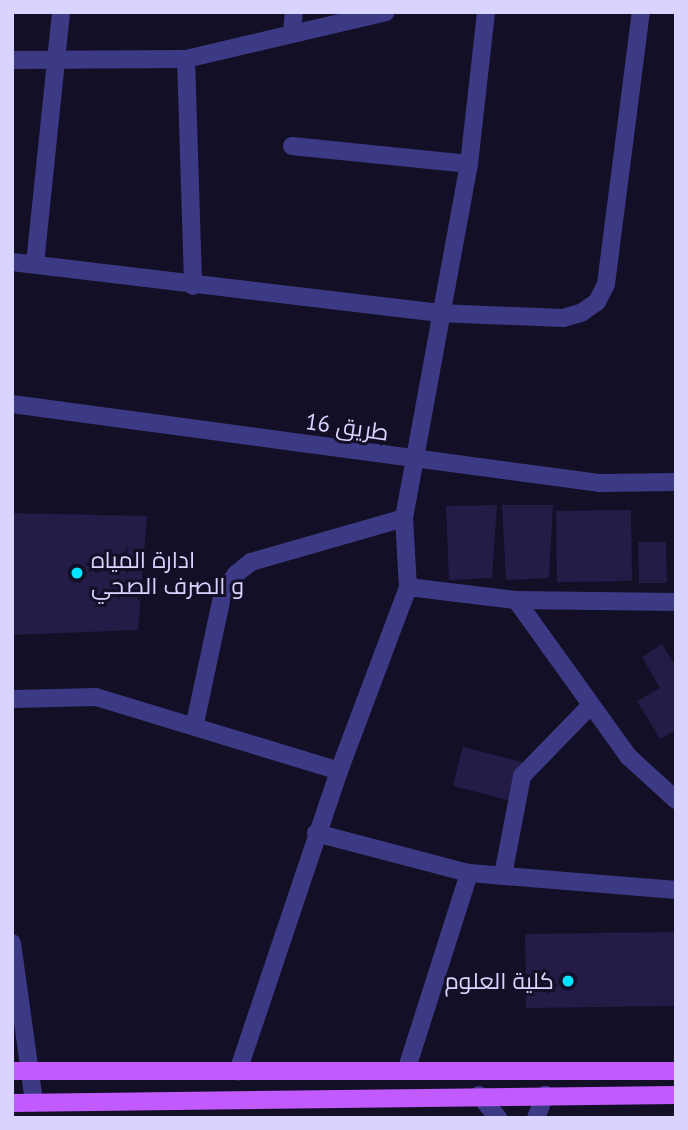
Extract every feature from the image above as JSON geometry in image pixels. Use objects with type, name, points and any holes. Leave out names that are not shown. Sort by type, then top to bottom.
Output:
[{"type":"main road","points":[[21,1071],[676,1071]]},
{"type":"main road","points":[[12,1103],[479,1095],[676,1095]]},
{"type":"street","points":[[34,264],[58,63],[61,12]]},
{"type":"street","points":[[292,33],[294,12]]},
{"type":"street","points":[[12,60],[58,63],[186,59],[386,12]]},
{"type":"street","points":[[238,1071],[316,834],[408,587],[404,517],[417,462],[438,313],[469,164],[486,12]]},
{"type":"street","points":[[12,262],[193,286],[438,313],[563,318],[597,302],[606,284],[641,12]]},
{"type":"street","points":[[186,59],[193,286]]},
{"type":"street","points":[[292,146],[469,164]]},
{"type":"street","name":"طريق 16","points":[[12,404],[417,462],[598,484],[676,482]]},
{"type":"street","points":[[195,723],[223,592],[236,574],[250,562],[404,517]]},
{"type":"street","points":[[408,587],[516,600],[676,602]]},
{"type":"street","points":[[516,600],[629,757],[676,800]]},
{"type":"street","points":[[12,699],[96,697],[195,723],[339,771]]},
{"type":"street","points":[[503,875],[522,776],[590,706]]},
{"type":"street","points":[[316,834],[469,873],[676,890]]},
{"type":"street","points":[[406,1070],[469,873]]},
{"type":"street","points":[[12,943],[21,1071],[34,1102]]},
{"type":"street","points":[[479,1095],[498,1118]]},
{"type":"street","points":[[536,1118],[545,1095]]},
{"type":"building","points":[[497,505],[492,578],[449,580],[446,506]]},
{"type":"building","points":[[502,505],[553,505],[549,578],[506,580]]},
{"type":"building","points":[[631,510],[632,581],[557,582],[556,511]]},
{"type":"building","name":"ادارة المياه و الصرف الصحي","points":[[12,513],[147,516],[138,630],[12,635]]},
{"type":"building","points":[[638,542],[666,542],[667,583],[639,583]]},
{"type":"building","points":[[662,644],[676,667],[676,730],[660,739],[637,701],[660,688],[642,657]]},
{"type":"building","points":[[463,747],[522,762],[512,801],[453,786]]},
{"type":"building","points":[[676,932],[676,1006],[526,1008],[525,934]]},
{"type":"place","name":"ادارة المياه و الصرف الصحي","points":[[77,573]]},
{"type":"place","name":"كلية العلوم","points":[[568,981]]}]
